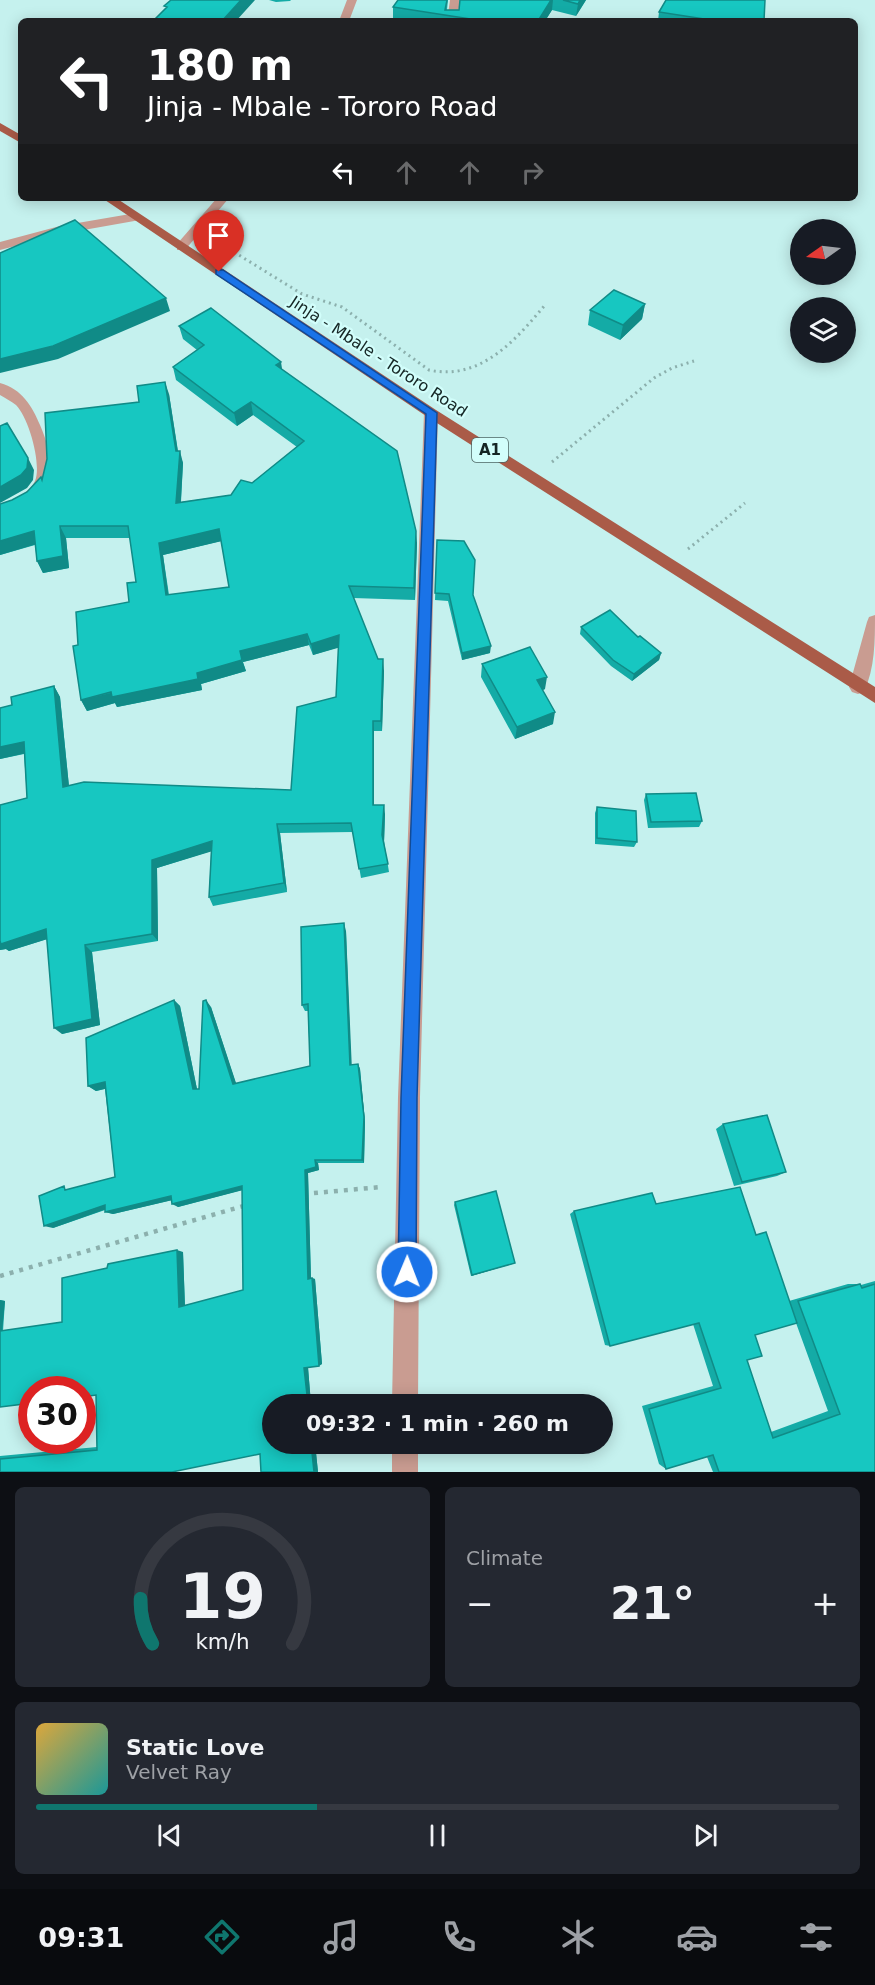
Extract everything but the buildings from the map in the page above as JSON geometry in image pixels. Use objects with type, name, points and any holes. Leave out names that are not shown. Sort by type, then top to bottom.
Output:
[{"type":"main road","points":[[0,126],[18,138]]},
{"type":"main road","name":"Jinja - Mbale - Tororo Road","points":[[112,201],[431,413],[875,696]]},
{"type":"street","points":[[345,18],[352,0]]},
{"type":"street","points":[[452,18],[455,0]]},
{"type":"street","points":[[181,247],[220,201]]},
{"type":"street","points":[[0,246],[60,230],[136,217]]},
{"type":"street","points":[[0,388],[23,404],[45,451],[46,471],[37,490],[20,505],[0,511]]},
{"type":"street","points":[[405,1394],[408,1185],[431,413]]},
{"type":"street","points":[[858,687],[875,622]]},
{"type":"street","points":[[405,1454],[405,1472]]},
{"type":"path","points":[[194,231],[246,258],[303,294],[342,307],[429,370],[444,376],[472,369],[497,353],[522,335],[545,305]]},
{"type":"path","points":[[533,478],[654,378],[672,368],[694,361]]},
{"type":"path","points":[[668,564],[745,504]]},
{"type":"path","points":[[298,1194],[408,1185]]},
{"type":"path","points":[[0,1276],[254,1203]]},
{"type":"route","points":[[219,272],[431,413],[409,1098],[407,1272]]}]
